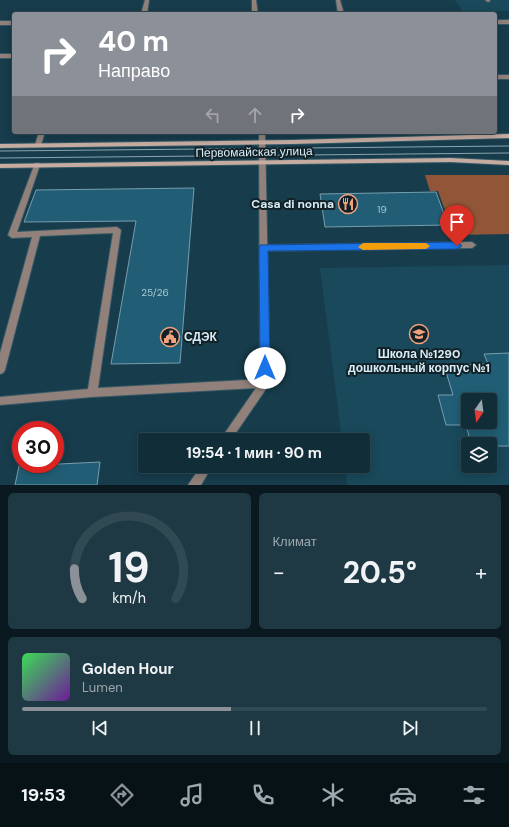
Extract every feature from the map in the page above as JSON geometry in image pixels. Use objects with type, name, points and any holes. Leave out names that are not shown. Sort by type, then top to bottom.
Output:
[{"type":"main road","name":"Первомайская улица","points":[[0,146],[509,136]]},
{"type":"main road","name":"Первомайская улица","points":[[0,166],[450,160],[509,163]]},
{"type":"street","points":[[145,12],[148,0]]},
{"type":"street","points":[[254,0],[255,12]]},
{"type":"street","points":[[338,0],[341,12]]},
{"type":"street","points":[[497,22],[509,22]]},
{"type":"street","points":[[0,23],[12,23]]},
{"type":"street","points":[[0,56],[12,56]]},
{"type":"street","points":[[497,77],[509,77]]},
{"type":"street","points":[[38,145],[41,134]]},
{"type":"street","points":[[230,433],[265,383],[262,134]]},
{"type":"street","points":[[37,165],[12,235],[117,230],[92,393]]},
{"type":"street","points":[[0,370],[37,234]]},
{"type":"street","points":[[264,248],[472,245]]},
{"type":"street","points":[[0,401],[92,393],[265,383]]},
{"type":"street","points":[[194,485],[202,473]]},
{"type":"shaded area","points":[[455,0],[509,0],[509,11],[462,11]]},
{"type":"shaded area","points":[[425,175],[509,175],[509,234],[454,235],[438,191],[430,191]]},
{"type":"shaded area","name":"Школа №1290 дошкольный корпус №1","points":[[509,265],[509,485],[347,485],[346,473],[370,473],[370,433],[341,433],[320,268]]},
{"type":"building","points":[[194,188],[180,363],[111,364],[136,221],[24,222],[36,190]]},
{"type":"building","points":[[436,192],[448,225],[325,227],[320,194]]},
{"type":"building","points":[[509,353],[509,446],[497,446],[497,437],[469,437],[467,429],[497,429],[497,393],[461,393],[461,425],[446,425],[438,395],[453,395],[444,365],[488,364],[484,354]]},
{"type":"building","points":[[100,462],[97,485],[15,485],[18,473],[64,473],[64,464]]},
{"type":"tram line","points":[[0,151],[509,146]]},
{"type":"tram line","points":[[0,158],[509,153]]},
{"type":"slow traffic","points":[[363,247],[426,246]]},
{"type":"place","name":"Casa di nonna","points":[[348,204]]},
{"type":"place","name":"Школа №1290 дошкольный корпус №1","points":[[419,334]]},
{"type":"place","name":"СДЭК","points":[[170,337]]},
{"type":"route","points":[[265,368],[264,248],[457,246]]}]
